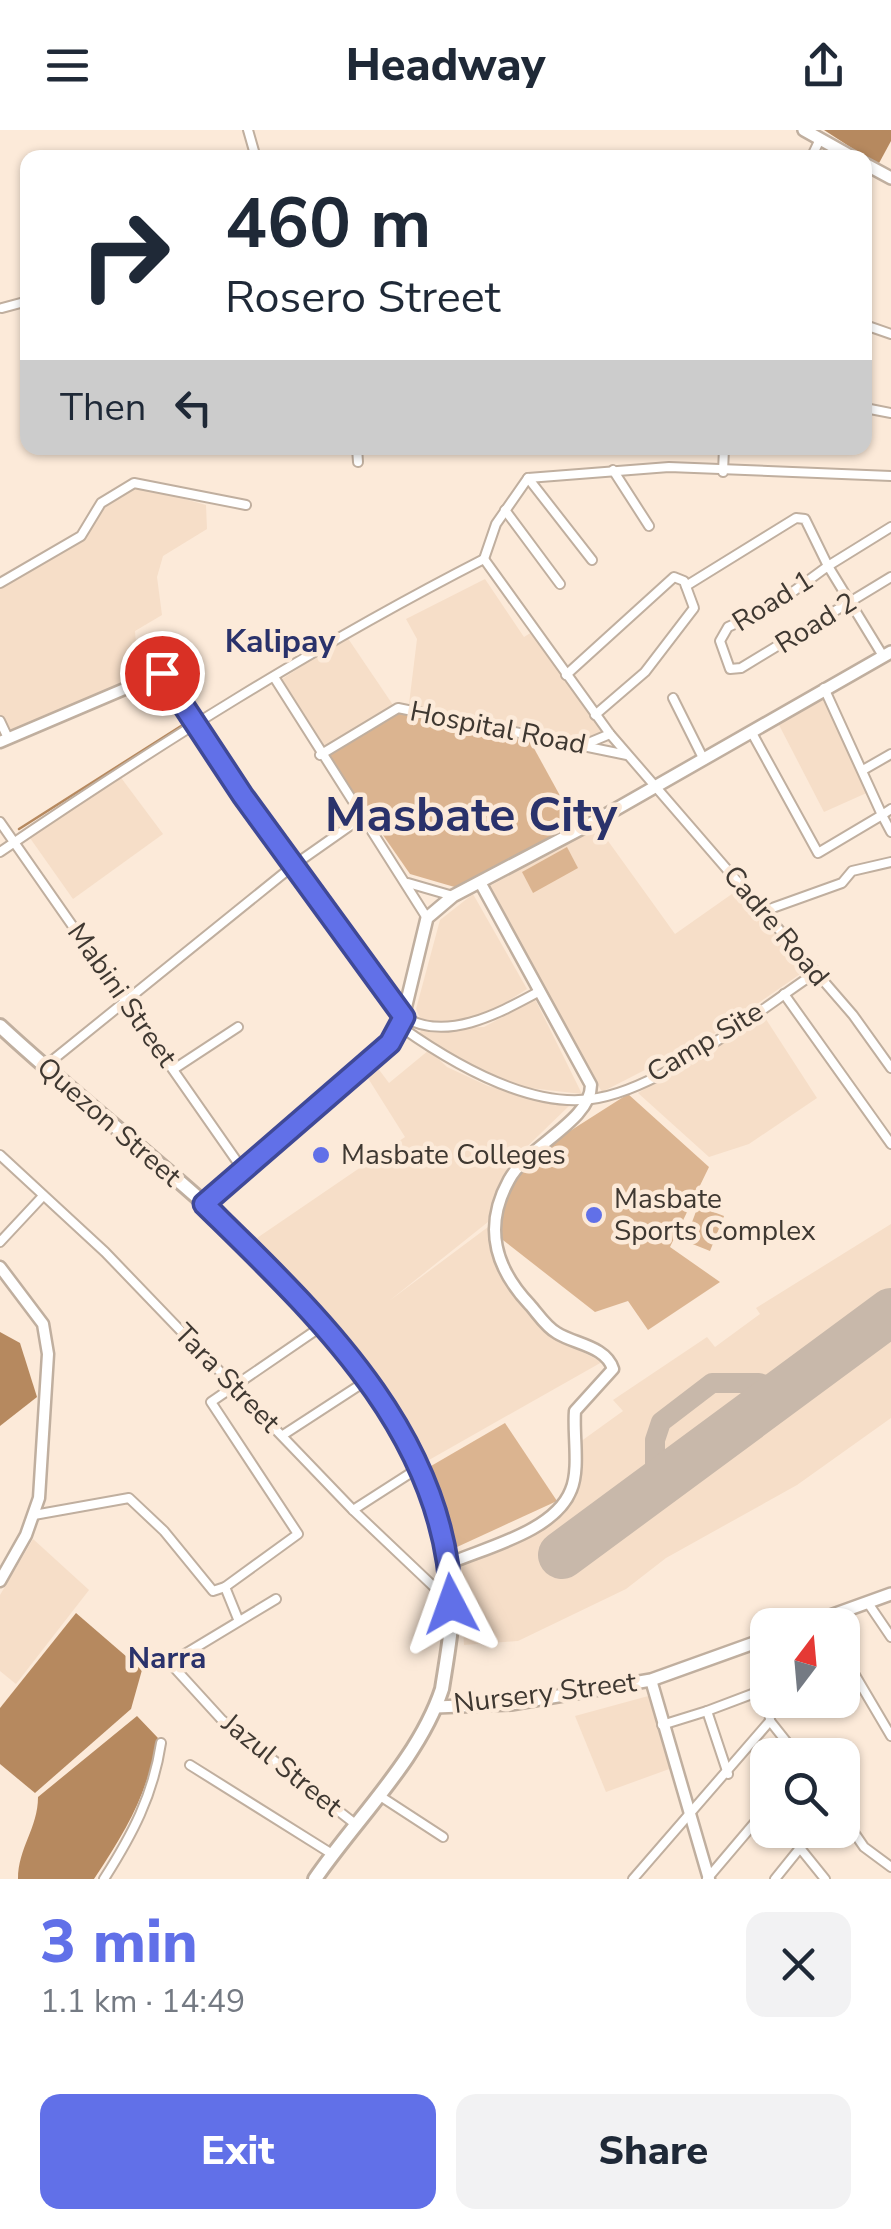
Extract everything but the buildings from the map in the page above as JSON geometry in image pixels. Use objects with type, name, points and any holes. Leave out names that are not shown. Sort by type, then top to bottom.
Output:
[{"type":"main road","points":[[804,130],[840,150]]},
{"type":"main road","points":[[204,1204],[390,1043],[403,1022],[426,918],[453,896],[704,760],[887,654]]},
{"type":"main road","name":"Quezon Street","points":[[0,1026],[204,1204],[324,1324],[422,1466],[450,1563],[446,1668],[436,1707],[316,1879]]},
{"type":"main road","points":[[855,1608],[891,1594]]},
{"type":"main road","name":"Nursery Street","points":[[436,1707],[511,1704],[651,1680],[750,1644]]},
{"type":"street","points":[[815,150],[820,139]]},
{"type":"street","points":[[358,455],[358,462]]},
{"type":"street","points":[[724,455],[724,472]]},
{"type":"street","points":[[0,852],[196,724],[384,610],[484,559],[505,510],[528,478],[669,466],[724,472],[891,476]]},
{"type":"street","points":[[613,470],[649,526]]},
{"type":"street","points":[[528,478],[592,560]]},
{"type":"street","points":[[0,582],[81,536],[101,503],[134,482],[246,504]]},
{"type":"street","points":[[505,510],[560,584]]},
{"type":"street","points":[[686,586],[796,518],[805,520],[828,566],[891,527]]},
{"type":"street","name":"Cadre Road","points":[[484,559],[610,734],[764,911],[891,1068]]},
{"type":"street","name":"Road 1","points":[[742,668],[730,668],[720,641],[723,632],[772,607],[828,566],[887,654]]},
{"type":"street","points":[[566,674],[674,576],[686,586],[694,608],[645,672],[595,715]]},
{"type":"street","name":"Road 2","points":[[742,668],[891,577]]},
{"type":"street","points":[[0,722],[4,740],[162,673],[413,1036],[486,1078],[517,1089],[591,1100]]},
{"type":"street","points":[[274,677],[320,755],[408,883],[426,918]]},
{"type":"street","points":[[824,688],[891,832]]},
{"type":"street","points":[[673,698],[704,760]]},
{"type":"street","name":"Hospital Road","points":[[320,755],[398,708],[629,755]]},
{"type":"street","points":[[752,733],[818,852],[891,809]]},
{"type":"street","points":[[582,745],[610,734]]},
{"type":"street","points":[[863,770],[891,754]]},
{"type":"street","points":[[44,1067],[294,865],[361,818]]},
{"type":"street","name":"Mabini Street","points":[[0,822],[243,1170]]},
{"type":"street","points":[[764,911],[842,882],[852,871],[891,862]]},
{"type":"street","points":[[408,883],[453,896]]},
{"type":"street","points":[[481,884],[590,1085],[591,1100]]},
{"type":"street","name":"Camp Site","points":[[591,1100],[683,1061],[815,973]]},
{"type":"street","points":[[403,1022],[420,1026],[485,1019],[540,991]]},
{"type":"street","points":[[784,994],[891,1144]]},
{"type":"street","points":[[413,1036],[420,1026]]},
{"type":"street","points":[[174,1069],[238,1027]]},
{"type":"street","points":[[450,1563],[522,1532],[561,1508],[572,1488],[574,1411],[613,1368],[602,1353],[554,1332],[522,1297],[496,1254],[494,1237],[495,1215],[520,1162],[591,1100]]},
{"type":"street","name":"Tara Street","points":[[0,1156],[236,1385],[353,1510],[451,1604]]},
{"type":"street","points":[[0,1242],[42,1196]]},
{"type":"street","points":[[0,1267],[47,1332],[39,1498],[0,1582]]},
{"type":"street","points":[[34,1515],[129,1498],[164,1531],[213,1591],[225,1587],[298,1534],[211,1402],[324,1324]]},
{"type":"street","points":[[283,1435],[366,1381]]},
{"type":"street","points":[[353,1510],[422,1466]]},
{"type":"street","points":[[225,1587],[238,1619],[276,1600]]},
{"type":"street","points":[[868,1602],[891,1637]]},
{"type":"street","name":"Jazul Street","points":[[238,1619],[170,1663],[222,1720],[354,1823]]},
{"type":"street","points":[[651,1680],[708,1879]]},
{"type":"street","points":[[860,1684],[891,1736]]},
{"type":"street","points":[[662,1725],[750,1695]]},
{"type":"street","points":[[707,1712],[728,1774]]},
{"type":"street","points":[[770,1718],[784,1738]]},
{"type":"street","points":[[634,1879],[689,1820],[770,1721]]},
{"type":"street","points":[[104,1879],[136,1830],[156,1776],[160,1743]]},
{"type":"street","points":[[190,1765],[332,1854]]},
{"type":"street","points":[[378,1794],[443,1837]]},
{"type":"street","points":[[708,1879],[750,1829]]},
{"type":"street","points":[[860,1840],[891,1867]]},
{"type":"street","points":[[774,1879],[800,1848],[825,1879]]},
{"type":"shaded area","points":[[824,130],[891,130],[891,141],[878,165],[872,161],[872,150],[855,150]]},
{"type":"shaded area","points":[[142,487],[206,505],[207,529],[163,556],[157,577],[162,615],[135,631],[139,679],[6,732],[0,716],[0,585],[75,545],[99,511],[130,488]]},
{"type":"shaded area","points":[[485,579],[524,637],[532,632],[606,733],[592,741],[409,704],[417,639],[406,619]]},
{"type":"shaded area","points":[[347,637],[393,705],[326,748],[282,679]]},
{"type":"shaded area","points":[[824,693],[871,791],[824,812],[778,723]]},
{"type":"shaded area","points":[[398,713],[530,741],[575,823],[458,888],[410,874],[328,756]]},
{"type":"shaded area","points":[[119,775],[163,834],[73,899],[30,838]]},
{"type":"shaded area","points":[[598,827],[675,934],[739,889],[806,970],[711,1036],[602,1092],[486,888]]},
{"type":"shaded area","points":[[567,847],[578,868],[533,893],[522,872]]},
{"type":"shaded area","points":[[473,894],[527,989],[497,1008],[462,1022],[422,1022],[416,1009],[440,920]]},
{"type":"shaded area","points":[[535,999],[582,1094],[521,1087],[477,1070],[418,1035],[422,1029],[484,1027]]},
{"type":"shaded area","points":[[762,1013],[817,1098],[749,1144],[709,1157],[638,1093]]},
{"type":"shaded area","points":[[429,1050],[447,1067],[488,1086],[569,1106],[509,1164],[488,1222],[389,1301],[488,1227],[497,1266],[541,1324],[553,1337],[602,1362],[429,1460],[317,1302],[257,1238],[405,1137],[366,1075],[377,1067],[389,1083]]},
{"type":"shaded area","name":"Masbate Sports Complex","points":[[628,1094],[709,1167],[670,1247],[720,1282],[648,1330],[628,1301],[595,1312],[499,1237],[506,1192],[537,1152]]},
{"type":"shaded area","points":[[698,1206],[724,1216],[710,1251],[685,1241]]},
{"type":"shaded area","points":[[891,1224],[891,1418],[797,1485],[666,1558],[626,1589],[518,1641],[464,1645],[459,1564],[562,1514],[577,1487],[580,1442],[623,1411],[613,1400],[707,1337],[715,1347],[760,1314],[756,1308]]},
{"type":"shaded area","points":[[0,1332],[20,1343],[37,1397],[0,1426]]},
{"type":"shaded area","points":[[505,1423],[557,1501],[457,1547],[431,1466]]},
{"type":"shaded area","points":[[33,1539],[89,1590],[16,1684],[0,1671],[0,1595]]},
{"type":"shaded area","points":[[76,1613],[142,1670],[131,1709],[35,1793],[0,1764],[0,1708]]},
{"type":"shaded area","points":[[652,1695],[672,1768],[606,1792],[575,1716]]},
{"type":"shaded area","points":[[137,1716],[158,1738],[148,1778],[134,1812],[94,1879],[18,1879],[38,1797]]},
{"type":"waterway","points":[[19,829],[189,721]]},
{"type":"taxiway","points":[[671,1474],[655,1466],[655,1440],[661,1422],[712,1383],[759,1383],[784,1391]]},
{"type":"runway","points":[[562,1555],[891,1312]]},
{"type":"place","name":"Masbate Colleges","points":[[321,1155]]},
{"type":"place","name":"Masbate Sports Complex","points":[[594,1215]]},
{"type":"district","name":"Kalipay","points":[[280,641]]},
{"type":"district","name":"Masbate City","points":[[471,815]]},
{"type":"district","name":"Narra","points":[[167,1658]]},
{"type":"route","points":[[162,673],[243,796],[404,1017],[399,1034],[390,1043],[204,1204],[324,1324],[404,1435],[422,1466],[450,1563],[451,1604]]}]
